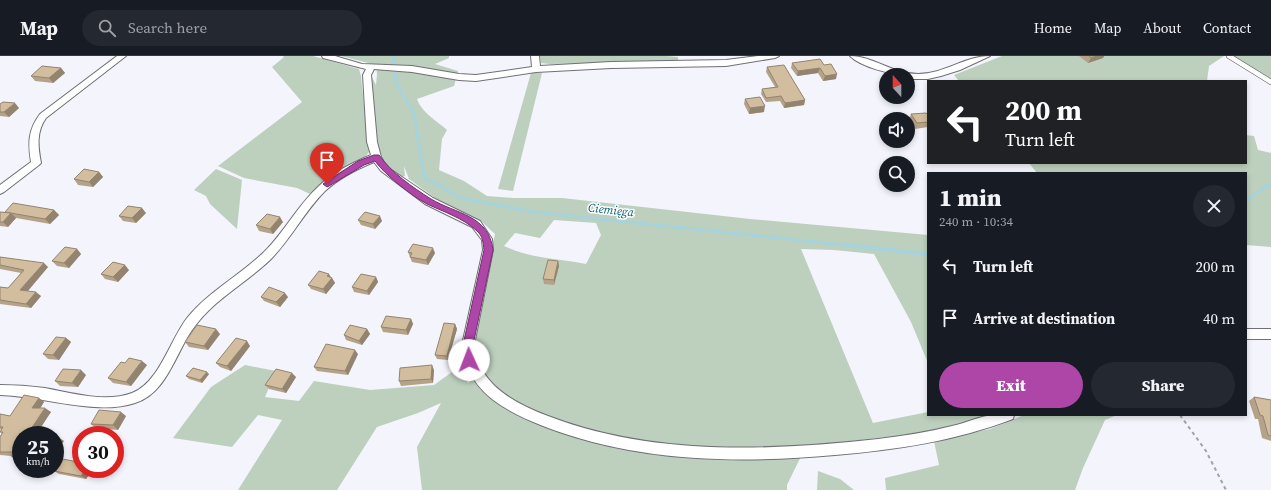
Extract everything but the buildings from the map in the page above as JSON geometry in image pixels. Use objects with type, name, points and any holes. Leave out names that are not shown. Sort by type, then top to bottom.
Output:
[{"type":"street","points":[[0,190],[36,162],[33,132],[43,116],[122,56]]},
{"type":"street","points":[[326,56],[371,67],[412,69],[459,77],[476,78],[536,69],[611,65],[726,63],[775,56]]},
{"type":"street","points":[[535,56],[536,69]]},
{"type":"street","points":[[854,56],[880,68]]},
{"type":"street","points":[[915,77],[939,74],[986,56]]},
{"type":"street","points":[[371,67],[367,74],[372,142],[376,157],[384,169],[412,190],[436,205],[476,224],[487,239],[488,250],[468,345],[469,360],[480,379],[504,400],[520,410],[542,420],[604,439],[667,449],[757,453],[835,450],[909,441],[962,430],[1005,416]]},
{"type":"street","points":[[0,390],[32,392],[102,402],[127,400],[149,390],[192,321],[217,297],[266,257],[321,189],[347,171],[376,157]]},
{"type":"street","points":[[1247,334],[1271,334]]},
{"type":"lane","points":[[1229,56],[1271,82]]},
{"type":"path","points":[[1181,416],[1206,451],[1226,490]]},
{"type":"green space","points":[[283,56],[313,56],[359,69],[361,76],[369,152],[365,157],[331,177],[310,194],[297,188],[244,178],[218,166],[302,102],[272,67],[284,57]]},
{"type":"green space","points":[[341,56],[449,56],[449,58],[435,64],[458,71],[454,86],[417,99],[422,108],[447,130],[442,139],[439,170],[464,181],[487,196],[513,198],[562,198],[750,219],[927,235],[927,361],[911,322],[874,254],[834,250],[801,249],[873,423],[927,412],[927,416],[988,416],[932,432],[806,446],[787,485],[787,490],[422,490],[417,447],[441,403],[418,413],[377,427],[337,490],[238,490],[282,420],[258,415],[232,447],[173,438],[211,387],[245,365],[276,371],[265,397],[299,401],[314,381],[370,390],[434,385],[452,372],[461,372],[468,383],[481,374],[472,359],[473,330],[495,234],[482,222],[435,198],[409,179],[404,166],[405,176],[401,177],[385,163],[379,154],[370,73],[376,85],[376,65]],"holes":[[[554,220],[596,223],[601,235],[586,264],[534,256],[504,246],[515,233],[540,238]]]},
{"type":"green space","points":[[540,56],[666,56],[678,57],[678,62],[550,64],[541,63]]},
{"type":"green space","points":[[1002,56],[1224,56],[1209,66],[1207,80],[958,80],[954,75]]},
{"type":"green space","points":[[1231,56],[1271,56],[1271,82]]},
{"type":"green space","points":[[531,73],[542,73],[513,191],[498,189]]},
{"type":"green space","points":[[1247,135],[1254,136],[1258,150],[1271,153],[1271,247],[1247,245],[1247,172],[1036,172],[1030,164],[1247,164]]},
{"type":"green space","points":[[216,169],[242,180],[237,229],[210,204],[206,196],[194,190]]},
{"type":"green space","points":[[1022,416],[1115,416],[1105,420],[1083,468],[1075,490],[886,490],[885,478],[939,465],[934,441],[990,429]]},
{"type":"green space","points":[[818,471],[840,479],[854,490],[817,490]]},
{"type":"waterway","name":"Ciemięga","points":[[393,56],[396,83],[414,113],[424,177],[461,198],[533,212],[854,246]]},
{"type":"waterway","name":"Ciemięga","points":[[1247,200],[1271,183]]},
{"type":"waterway","name":"Ciemięga","points":[[845,245],[927,254]]},
{"type":"route","points":[[327,184],[361,163],[376,157],[384,169],[428,201],[476,224],[481,229],[487,239],[488,250],[468,345],[469,360]]}]
